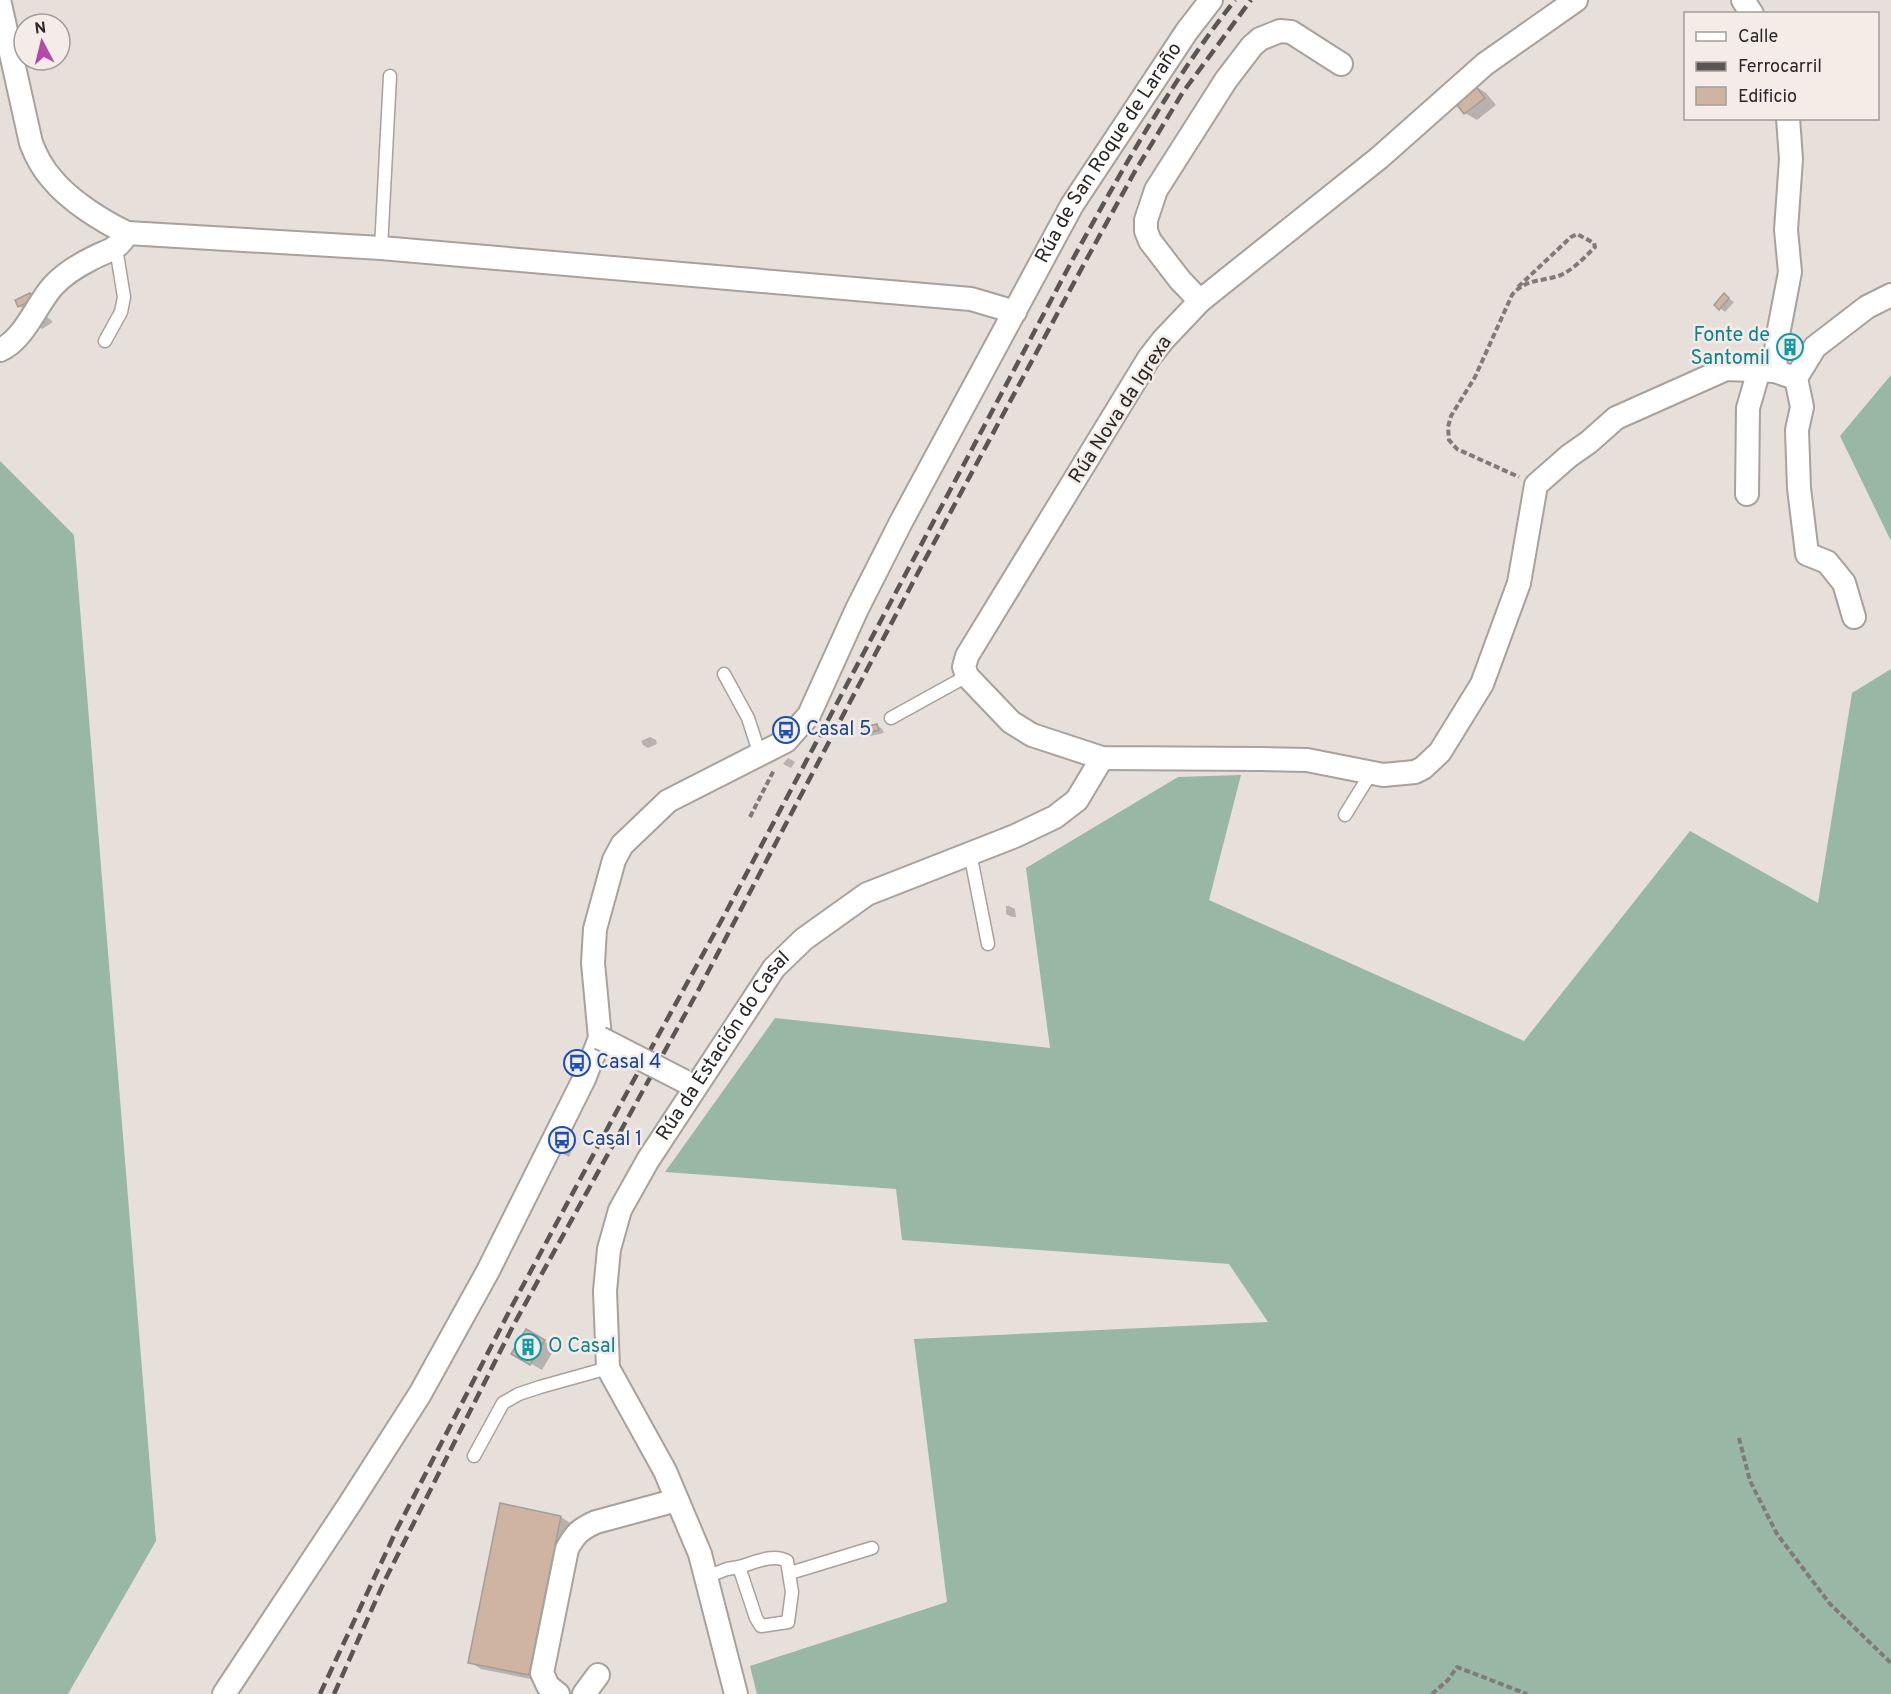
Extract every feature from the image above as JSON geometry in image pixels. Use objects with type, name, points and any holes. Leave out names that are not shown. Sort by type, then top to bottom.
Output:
[{"type":"street","name":"Rúa de San Roque de Laraño","points":[[786,741],[808,715],[891,542],[1072,205],[1187,31],[1211,0]]},
{"type":"street","name":"Rúa Nova da Igrexa","points":[[967,676],[964,667],[967,656],[1149,358],[1163,340],[1200,301],[1379,158],[1485,64],[1576,0]]},
{"type":"street","points":[[0,4],[31,143],[39,161],[51,179],[108,224],[122,240]]},
{"type":"street","points":[[1200,301],[1150,242],[1146,231],[1146,220],[1156,190],[1226,80],[1260,39],[1280,31],[1291,32],[1341,64]]},
{"type":"street","points":[[1788,120],[1791,159],[1786,230],[1790,272],[1777,340],[1777,373],[1802,407],[1797,430],[1799,488],[1807,554],[1827,562],[1844,583],[1854,617]]},
{"type":"street","points":[[0,350],[7,347],[29,322],[52,286],[74,269],[122,240],[381,248],[971,299],[1015,312]]},
{"type":"street","points":[[1747,494],[1748,408],[1777,373],[1867,307],[1891,295]]},
{"type":"street","points":[[967,676],[1011,722],[1032,735],[1102,758],[1307,760],[1383,775],[1406,774],[1423,768],[1440,752],[1482,684],[1519,583],[1536,485],[1616,418],[1726,369],[1777,373]]},
{"type":"street","points":[[224,1694],[420,1394],[488,1271],[584,1079],[600,1038],[594,963],[595,928],[614,860],[622,845],[668,801],[786,741]]},
{"type":"street","name":"Rúa da Estación do Casal","points":[[736,1694],[700,1554],[665,1471],[608,1368],[606,1281],[609,1249],[620,1210],[691,1084],[774,969],[804,939],[867,894],[1055,817],[1077,800],[1102,758]]},
{"type":"street","points":[[600,1038],[691,1084]]},
{"type":"street","points":[[558,1694],[548,1686],[542,1673],[567,1549],[574,1536],[596,1522],[677,1500]]},
{"type":"street","points":[[584,1694],[598,1675]]},
{"type":"lane","points":[[381,248],[390,76]]},
{"type":"lane","points":[[105,341],[121,312],[124,297],[122,240]]},
{"type":"lane","points":[[724,674],[748,718],[760,754]]},
{"type":"lane","points":[[891,718],[967,676]]},
{"type":"lane","points":[[1345,815],[1371,773]]},
{"type":"lane","points":[[970,853],[988,944]]},
{"type":"lane","points":[[474,1456],[503,1403],[519,1394],[540,1387],[608,1368]]},
{"type":"lane","points":[[790,1573],[872,1548]]},
{"type":"lane","points":[[706,1577],[727,1569],[780,1557],[787,1561],[790,1573],[792,1592],[789,1622],[761,1626],[756,1618],[739,1568]]},
{"type":"path","points":[[1518,287],[1561,274],[1590,253],[1595,247],[1594,243],[1577,234],[1571,237],[1518,287],[1512,295],[1475,377],[1451,416],[1448,427],[1449,440],[1457,449],[1536,485]]},
{"type":"path","points":[[750,817],[770,779],[786,741]]},
{"type":"path","points":[[1739,1438],[1750,1481],[1778,1534],[1830,1604],[1891,1663]]},
{"type":"path","points":[[1432,1694],[1448,1680],[1457,1666],[1527,1694]]},
{"type":"green space","points":[[1891,375],[1891,541],[1840,436]]},
{"type":"green space","points":[[0,461],[74,535],[156,1541],[68,1694],[0,1694]]},
{"type":"green space","points":[[1891,669],[1891,1694],[757,1694],[750,1666],[947,1602],[914,1339],[1268,1322],[1229,1264],[902,1240],[896,1189],[665,1172],[775,1018],[1050,1048],[1026,868],[1178,777],[1241,775],[1209,900],[1524,1041],[1690,831],[1818,903],[1852,693]]},
{"type":"building","points":[[1474,84],[1485,98],[1464,114],[1454,101]]},
{"type":"building","points":[[30,293],[34,299],[18,307],[15,300]]},
{"type":"building","points":[[1724,293],[1729,298],[1719,310],[1714,305]]},
{"type":"building","name":"Fonte de Santomil","points":[[1784,338],[1798,341],[1795,355],[1782,353]]},
{"type":"building","points":[[877,724],[879,730],[863,734],[861,728]]},
{"type":"building","name":"O Casal","points":[[526,1329],[545,1340],[530,1365],[511,1354]]},
{"type":"building","points":[[500,1503],[561,1516],[529,1675],[468,1663]]},
{"type":"railway","points":[[320,1694],[397,1529],[512,1306],[725,914],[1074,257],[1169,93],[1235,0]]},
{"type":"railway","points":[[334,1694],[384,1582],[513,1326],[699,989],[921,567],[1084,264],[1134,173],[1183,92],[1251,0]]},
{"type":"place","name":"Fonte de Santomil","points":[[1790,347]]},
{"type":"place","name":"Casal 5","points":[[786,730]]},
{"type":"place","name":"Casal 4","points":[[577,1063]]},
{"type":"place","name":"Casal 1","points":[[562,1140]]},
{"type":"place","name":"O Casal","points":[[528,1347]]}]
